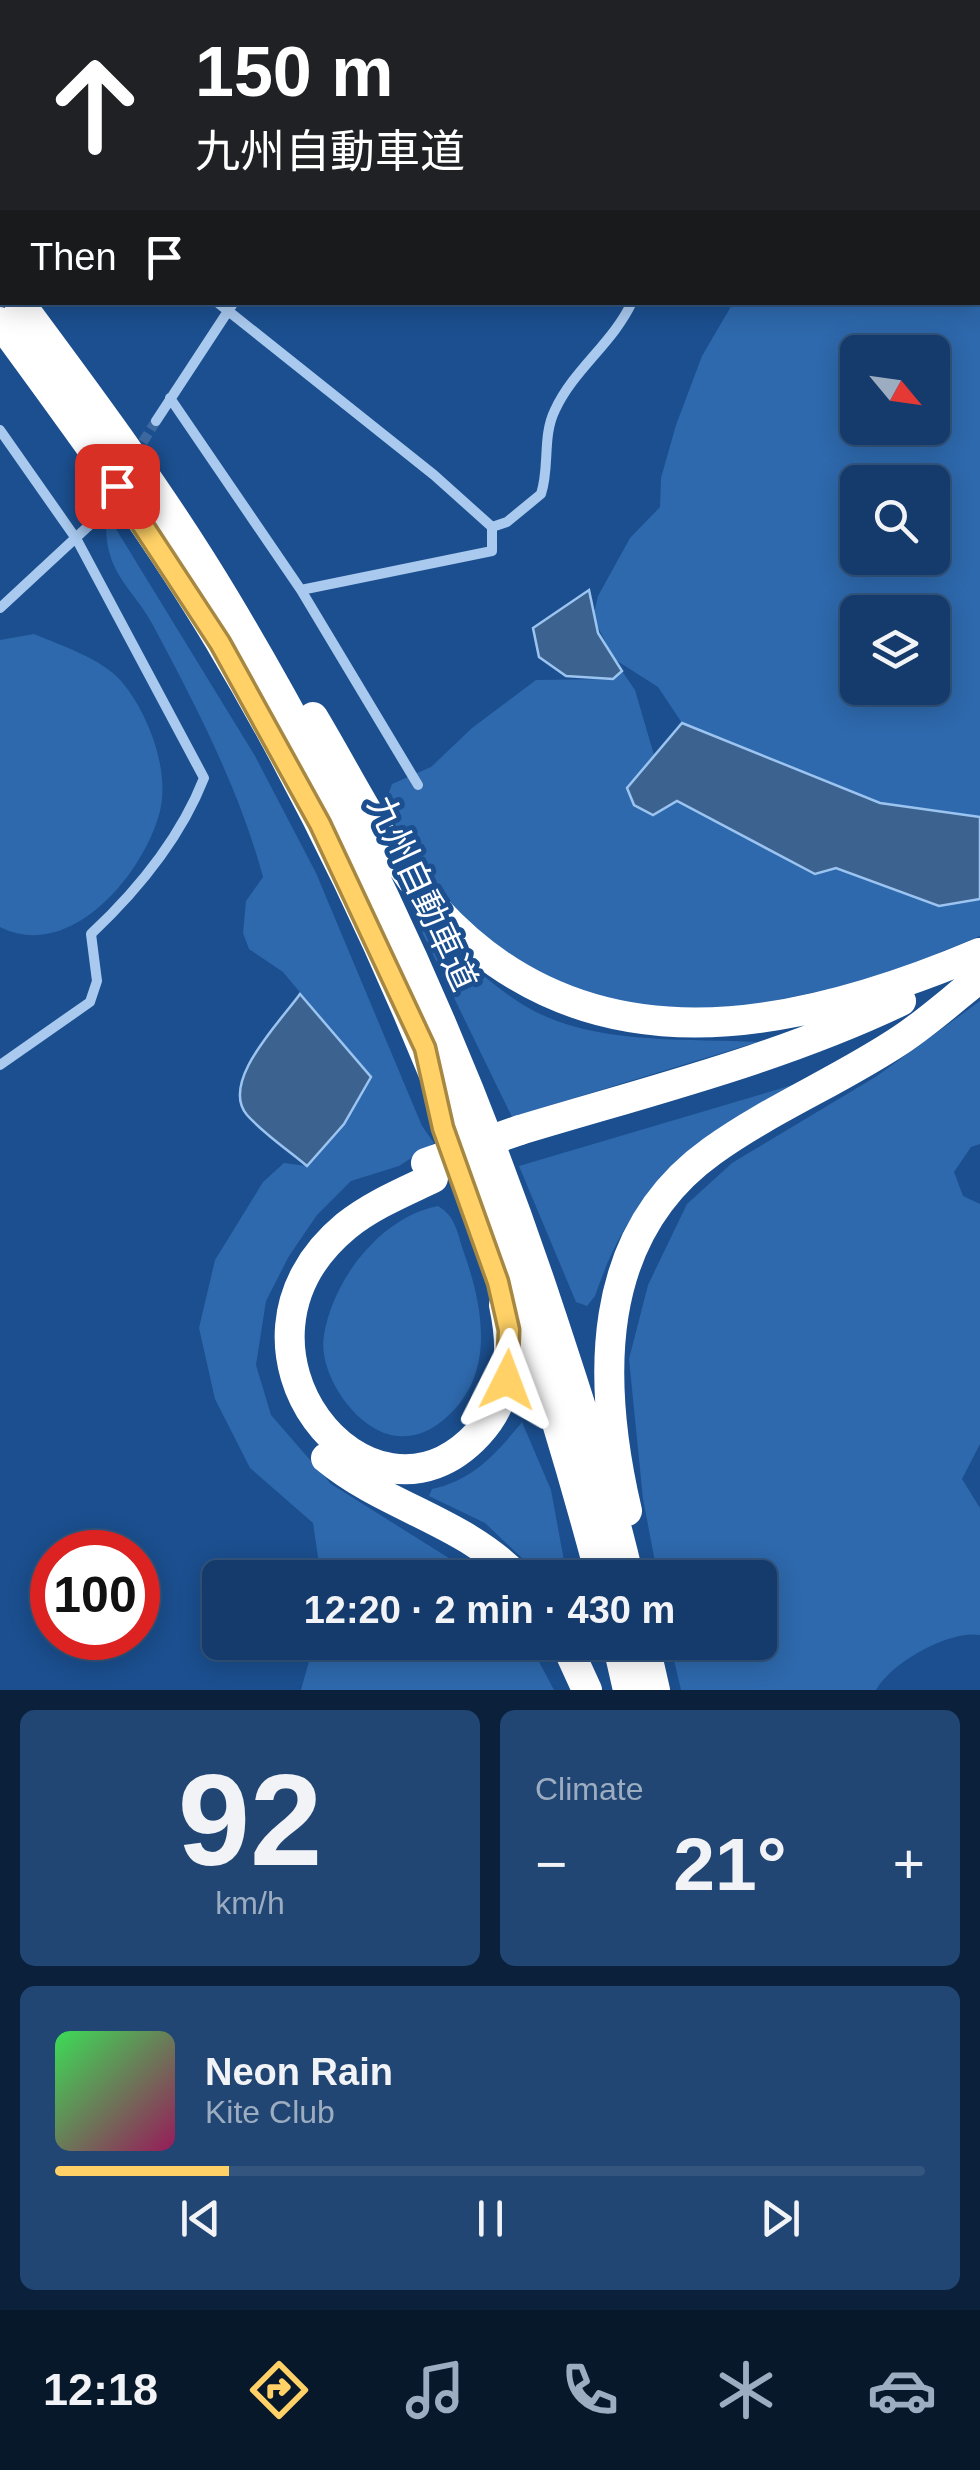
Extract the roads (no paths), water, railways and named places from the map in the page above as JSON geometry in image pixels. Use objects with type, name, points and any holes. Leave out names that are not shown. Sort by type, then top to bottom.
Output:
[{"type":"highway","name":"九州自動車道","points":[[21,305],[156,493],[226,601],[346,816],[454,1048],[504,1173],[555,1326],[624,1560]]},
{"type":"highway","name":"九州自動車道","points":[[0,322],[78,429],[220,643],[320,824],[425,1048],[511,1272],[596,1560]]},
{"type":"highway","points":[[156,493],[261,632],[434,907],[464,938],[525,984],[560,1001],[612,1016],[734,1021],[824,1008],[897,987],[980,953]]},
{"type":"highway","points":[[495,1560],[455,1529],[330,1461],[290,1414],[274,1363],[279,1300],[306,1247],[358,1198],[523,1137],[826,1034],[940,982],[980,953]]},
{"type":"highway","points":[[523,1137],[823,1053],[974,983]]},
{"type":"highway","points":[[636,1560],[607,1353],[613,1299],[644,1223],[661,1199],[711,1152],[903,1038],[974,983]]},
{"type":"highway","points":[[425,1048],[443,1128],[498,1282],[509,1330],[507,1380],[487,1425],[459,1450],[422,1465],[380,1464],[328,1436],[302,1400],[290,1354],[291,1319],[304,1281],[337,1236],[430,1170]]},
{"type":"highway","points":[[573,1660],[587,1690]]},
{"type":"highway","points":[[621,1660],[628,1690]]},
{"type":"highway","points":[[648,1660],[655,1690]]},
{"type":"street","points":[[156,422],[226,305],[492,527],[492,551],[302,590]]},
{"type":"street","points":[[492,527],[506,522],[540,494],[553,412],[574,378],[622,323],[631,305]]},
{"type":"street","points":[[170,398],[302,590],[418,785]]},
{"type":"street","points":[[0,430],[77,540],[204,778],[192,809],[157,863],[92,934],[96,982],[90,1002],[0,1065]]},
{"type":"street","points":[[0,608],[96,519]]},
{"type":"tunnel","points":[[135,455],[156,421]]},
{"type":"tunnel","points":[[96,519],[114,491]]}]
